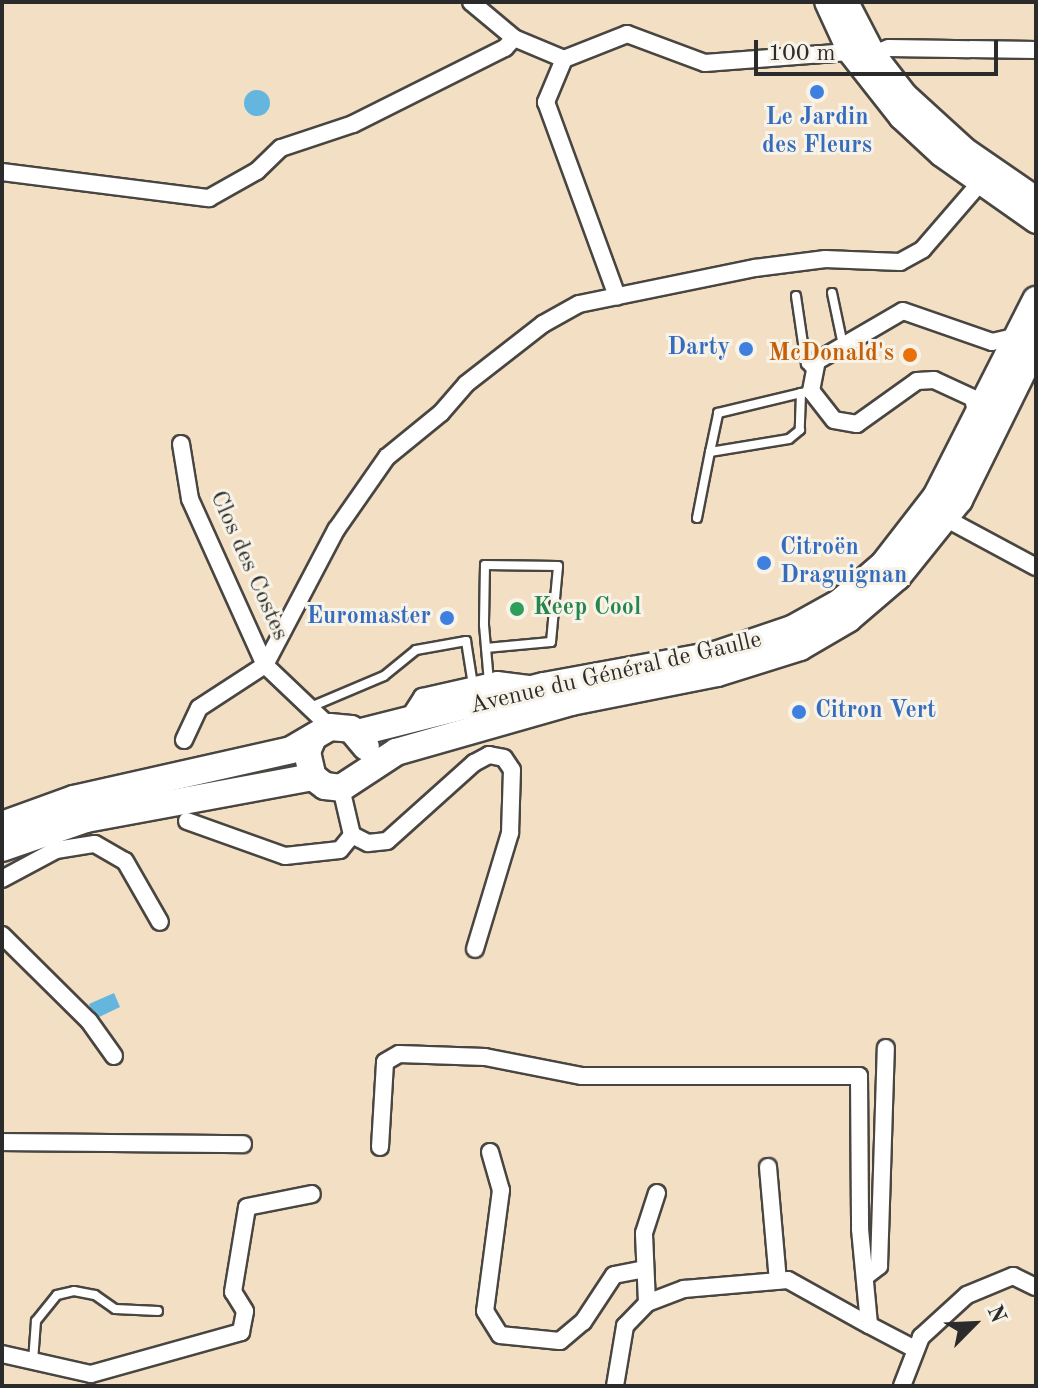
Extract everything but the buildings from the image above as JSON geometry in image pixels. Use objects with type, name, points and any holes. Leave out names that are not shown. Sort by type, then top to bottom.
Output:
[{"type":"main road","points":[[826,2],[849,52],[901,118],[980,183],[1036,222]]},
{"type":"main road","points":[[847,2],[874,54],[926,115],[1036,198]]},
{"type":"main road","name":"Avenue du Général de Gaulle","points":[[341,788],[395,752],[512,717],[717,673],[800,647],[848,619],[897,577],[945,518],[996,430],[1027,340],[1036,300]]},
{"type":"main road","name":"Avenue du Général de Gaulle","points":[[321,733],[357,733],[404,726],[544,686],[755,645],[839,603],[884,564],[936,497],[1027,340]]},
{"type":"main road","points":[[313,777],[307,765],[321,733]]},
{"type":"main road","points":[[7,820],[74,799],[261,758],[321,733]]},
{"type":"main road","points":[[357,733],[365,744],[366,770]]},
{"type":"main road","points":[[2,848],[86,819],[313,777],[341,788]]},
{"type":"street","points":[[471,2],[514,38],[564,59],[627,34],[705,63],[849,52]]},
{"type":"street","points":[[2,172],[209,198],[257,171],[281,148],[353,124],[505,48],[514,38]]},
{"type":"street","points":[[874,54],[889,48],[1036,50]]},
{"type":"street","points":[[564,59],[546,102],[617,296]]},
{"type":"street","points":[[184,740],[199,708],[265,665],[336,530],[387,457],[441,413],[466,384],[543,324],[579,304],[796,261],[900,262],[923,249],[980,183]]},
{"type":"street","points":[[978,420],[973,398],[934,380],[917,381],[857,424],[834,420],[809,386],[817,361],[903,311],[992,342],[1027,340]]},
{"type":"street","name":"Clos des Costes","points":[[181,444],[190,499],[265,665],[313,706],[321,733]]},
{"type":"street","points":[[945,518],[1036,567]]},
{"type":"street","points":[[404,726],[422,697],[481,684],[544,686]]},
{"type":"street","points":[[352,835],[368,843],[387,841],[474,763],[489,755],[504,758],[512,770],[510,833],[475,949]]},
{"type":"street","points":[[341,788],[352,835]]},
{"type":"street","points":[[187,821],[285,856],[340,850],[352,835]]},
{"type":"street","points":[[2,879],[56,850],[95,844],[125,861],[160,922]]},
{"type":"street","points":[[2,935],[89,1021],[114,1056]]},
{"type":"street","points":[[865,1277],[879,1266],[886,1048]]},
{"type":"street","points":[[380,1147],[385,1062],[399,1054],[485,1057],[582,1076],[859,1076],[869,1325]]},
{"type":"street","points":[[2,1142],[243,1144]]},
{"type":"street","points":[[490,1152],[501,1190],[485,1311],[500,1335],[560,1341],[583,1322],[614,1275],[644,1269]]},
{"type":"street","points":[[768,1167],[778,1281]]},
{"type":"street","points":[[647,1303],[644,1233],[657,1193]]},
{"type":"street","points":[[2,1354],[91,1374],[241,1332],[245,1311],[233,1292],[247,1207],[312,1194]]},
{"type":"street","points":[[902,1386],[915,1349],[935,1320],[967,1295],[1013,1276],[1036,1287]]},
{"type":"street","points":[[615,1386],[625,1326],[647,1303],[684,1289],[788,1280],[915,1349]]},
{"type":"lane","points":[[832,293],[843,346]]},
{"type":"lane","points":[[710,452],[789,439],[800,430],[809,386],[796,296]]},
{"type":"lane","points":[[697,518],[718,413],[809,386]]},
{"type":"lane","points":[[481,684],[486,648],[485,565],[558,566],[551,642],[486,648]]},
{"type":"lane","points":[[313,706],[384,676],[416,650],[466,641],[481,684]]},
{"type":"lane","points":[[33,1362],[36,1321],[57,1295],[74,1291],[95,1295],[115,1309],[158,1311]]},
{"type":"water","points":[[257,90],[267,93],[270,103],[267,113],[257,116],[247,113],[244,103],[247,93]]},
{"type":"water","points":[[114,993],[120,1007],[95,1019],[89,1004]]},
{"type":"place","name":"Le Jardin des Fleurs","points":[[817,92]]},
{"type":"place","name":"Darty","points":[[746,349]]},
{"type":"place","name":"McDonald's","points":[[910,355]]},
{"type":"place","name":"Citroën Draguignan","points":[[764,563]]},
{"type":"place","name":"Keep Cool","points":[[517,609]]},
{"type":"place","name":"Euromaster","points":[[447,618]]},
{"type":"place","name":"Citron Vert","points":[[799,712]]}]
